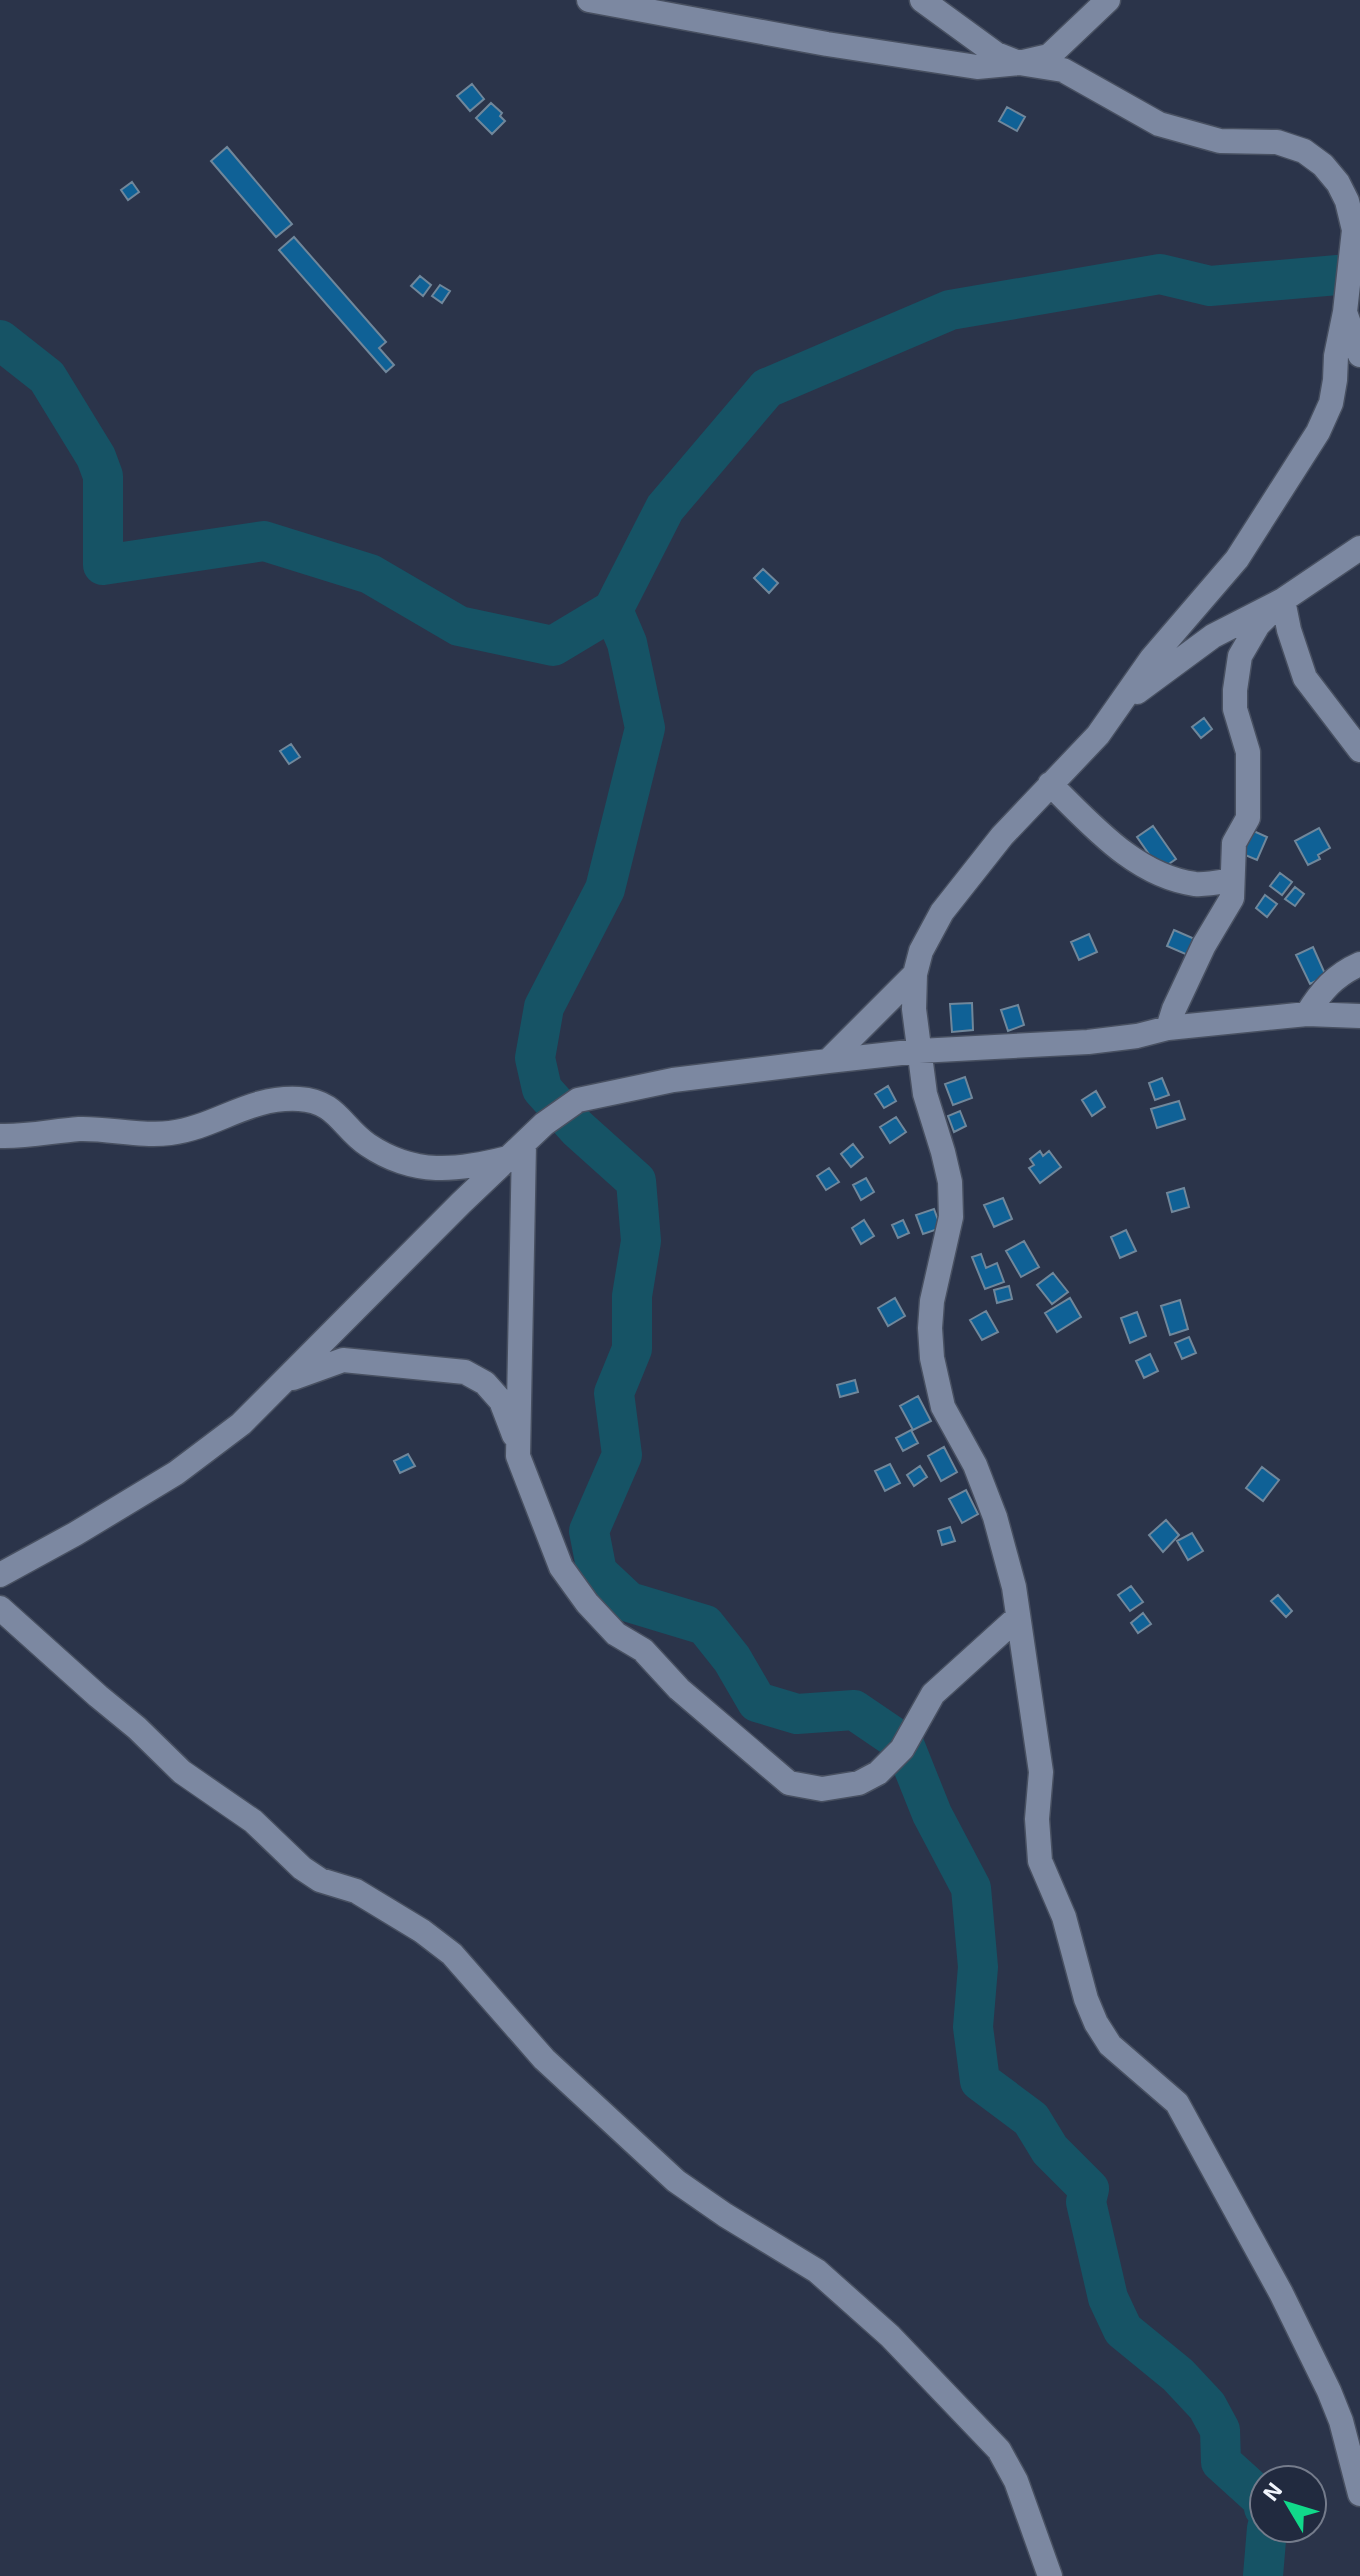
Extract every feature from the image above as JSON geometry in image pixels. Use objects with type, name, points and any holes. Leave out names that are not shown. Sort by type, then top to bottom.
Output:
[{"type":"street","points":[[589,0],[827,44],[977,67],[1049,56],[1108,0]]},
{"type":"street","points":[[922,0],[996,54],[1019,63],[1063,70],[1159,124],[1220,141],[1277,142],[1304,151],[1323,165],[1338,183],[1357,224],[1331,403],[1318,432],[1237,559],[1152,658],[1079,758],[1002,836],[949,902],[930,932],[915,974],[914,1009],[925,1094],[950,1182],[951,1217],[932,1301],[930,1328],[936,1384],[943,1407],[975,1465],[1008,1560],[1041,1772],[1037,1819],[1040,1861],[1064,1917],[1086,1999],[1096,2023],[1110,2045],[1177,2103],[1281,2293],[1329,2391],[1341,2421],[1360,2494]]},
{"type":"street","points":[[1345,312],[1360,355]]},
{"type":"street","points":[[1114,713],[1213,636],[1283,600],[1360,548]]},
{"type":"street","points":[[1283,600],[1305,678],[1360,750]]},
{"type":"street","points":[[1168,1028],[1204,945],[1232,898],[1234,843],[1248,818],[1248,752],[1235,709],[1240,656],[1258,625],[1283,600]]},
{"type":"street","points":[[1050,784],[1106,838],[1158,875],[1197,885],[1232,880]]},
{"type":"street","points":[[1307,1014],[1329,983],[1360,964]]},
{"type":"street","points":[[828,1061],[915,974]]},
{"type":"street","points":[[0,1575],[176,1473],[241,1424],[398,1264],[544,1124],[578,1100],[657,1083],[919,1051],[1088,1042],[1137,1036],[1168,1028],[1307,1014],[1360,1016]]},
{"type":"street","points":[[0,1136],[81,1129],[167,1134],[193,1129],[243,1107],[273,1099],[302,1099],[323,1105],[346,1122],[366,1144],[402,1161],[435,1170],[469,1168],[517,1150]]},
{"type":"street","points":[[517,1150],[518,1456],[561,1567],[587,1603],[616,1634],[643,1650],[679,1689],[789,1783],[822,1789],[859,1783],[878,1773],[902,1749],[933,1694],[1018,1617]]},
{"type":"street","points":[[287,1380],[343,1360],[465,1372],[485,1383],[501,1401],[518,1445]]},
{"type":"street","points":[[0,1608],[137,1728],[182,1772],[253,1821],[302,1868],[320,1880],[356,1891],[422,1931],[452,1954],[544,2059],[676,2181],[817,2271],[890,2336],[999,2450],[1016,2481],[1050,2576]]},
{"type":"building","points":[[472,84],[484,99],[470,111],[457,96]]},
{"type":"building","points":[[491,103],[502,113],[500,116],[505,121],[492,134],[476,118]]},
{"type":"building","points":[[1007,107],[1025,117],[1017,131],[999,121]]},
{"type":"building","points":[[227,147],[292,224],[276,237],[211,161]]},
{"type":"building","points":[[132,182],[139,192],[128,200],[121,190]]},
{"type":"building","points":[[294,237],[386,342],[379,348],[394,365],[386,372],[279,250]]},
{"type":"building","points":[[420,276],[431,285],[423,296],[411,286]]},
{"type":"building","points":[[440,285],[450,291],[442,303],[432,296]]},
{"type":"building","points":[[763,569],[778,583],[769,593],[754,578]]},
{"type":"building","points":[[1204,718],[1212,729],[1201,738],[1192,727]]},
{"type":"building","points":[[291,744],[300,757],[289,764],[280,751]]},
{"type":"building","points":[[1153,826],[1176,859],[1160,870],[1137,837]]},
{"type":"building","points":[[1319,828],[1330,848],[1318,855],[1320,859],[1308,865],[1295,841]]},
{"type":"building","points":[[1249,829],[1267,837],[1257,860],[1238,852]]},
{"type":"building","points":[[1280,873],[1292,882],[1282,895],[1270,886]]},
{"type":"building","points":[[1295,887],[1304,894],[1295,906],[1285,899]]},
{"type":"building","points":[[1265,895],[1277,904],[1267,917],[1256,908]]},
{"type":"building","points":[[1174,930],[1197,940],[1190,956],[1167,946]]},
{"type":"building","points":[[1089,934],[1097,952],[1079,960],[1071,942]]},
{"type":"building","points":[[1313,947],[1326,976],[1310,984],[1296,955]]},
{"type":"building","points":[[972,1003],[973,1030],[952,1032],[950,1004]]},
{"type":"building","points":[[1018,1005],[1024,1025],[1008,1031],[1001,1010]]},
{"type":"building","points":[[965,1077],[972,1098],[953,1105],[945,1084]]},
{"type":"building","points":[[1162,1078],[1169,1095],[1155,1100],[1149,1083]]},
{"type":"building","points":[[888,1086],[896,1101],[884,1108],[875,1094]]},
{"type":"building","points":[[1096,1091],[1105,1107],[1092,1116],[1082,1100]]},
{"type":"building","points":[[1179,1101],[1185,1119],[1157,1128],[1151,1109]]},
{"type":"building","points":[[960,1111],[966,1126],[954,1132],[948,1116]]},
{"type":"building","points":[[896,1117],[906,1132],[890,1143],[880,1127]]},
{"type":"building","points":[[853,1144],[863,1157],[851,1167],[841,1154]]},
{"type":"building","points":[[1040,1151],[1043,1156],[1049,1151],[1061,1167],[1040,1183],[1029,1168],[1034,1165],[1030,1159]]},
{"type":"building","points":[[829,1168],[839,1182],[826,1190],[817,1176]]},
{"type":"building","points":[[866,1178],[874,1192],[861,1200],[853,1185]]},
{"type":"building","points":[[1184,1188],[1189,1207],[1172,1212],[1167,1193]]},
{"type":"building","points":[[1003,1198],[1012,1219],[994,1227],[984,1205]]},
{"type":"building","points":[[934,1209],[941,1228],[923,1234],[916,1215]]},
{"type":"building","points":[[864,1220],[874,1236],[861,1244],[852,1228]]},
{"type":"building","points":[[903,1220],[909,1233],[898,1238],[892,1225]]},
{"type":"building","points":[[1126,1230],[1136,1251],[1120,1258],[1111,1237]]},
{"type":"building","points":[[1024,1241],[1039,1267],[1021,1277],[1006,1251]]},
{"type":"building","points":[[981,1254],[986,1268],[997,1263],[1004,1282],[985,1289],[972,1257]]},
{"type":"building","points":[[1053,1273],[1068,1292],[1052,1304],[1037,1285]]},
{"type":"building","points":[[1009,1286],[1012,1299],[997,1303],[994,1290]]},
{"type":"building","points":[[895,1298],[905,1316],[888,1326],[878,1308]]},
{"type":"building","points":[[1070,1298],[1081,1317],[1057,1332],[1045,1313]]},
{"type":"building","points":[[1180,1300],[1188,1329],[1170,1335],[1161,1306]]},
{"type":"building","points":[[986,1311],[998,1332],[982,1340],[970,1320]]},
{"type":"building","points":[[1137,1312],[1146,1336],[1130,1343],[1121,1318]]},
{"type":"building","points":[[1189,1337],[1196,1353],[1182,1359],[1175,1343]]},
{"type":"building","points":[[1150,1354],[1158,1371],[1144,1378],[1136,1361]]},
{"type":"building","points":[[855,1380],[858,1392],[840,1397],[837,1385]]},
{"type":"building","points":[[918,1396],[931,1421],[913,1430],[900,1406]]},
{"type":"building","points":[[911,1430],[918,1443],[903,1451],[896,1438]]},
{"type":"building","points":[[944,1447],[957,1472],[941,1481],[928,1456]]},
{"type":"building","points":[[408,1454],[415,1466],[400,1473],[394,1461]]},
{"type":"building","points":[[890,1464],[900,1483],[885,1491],[875,1471]]},
{"type":"building","points":[[920,1466],[927,1477],[914,1486],[907,1475]]},
{"type":"building","points":[[1262,1467],[1279,1480],[1263,1501],[1246,1488]]},
{"type":"building","points":[[966,1490],[978,1514],[962,1523],[949,1499]]},
{"type":"building","points":[[1166,1520],[1179,1535],[1163,1552],[1149,1535]]},
{"type":"building","points":[[950,1527],[955,1541],[942,1545],[938,1531]]},
{"type":"building","points":[[1192,1533],[1203,1551],[1188,1560],[1177,1541]]},
{"type":"building","points":[[1131,1586],[1143,1602],[1130,1611],[1118,1595]]},
{"type":"building","points":[[1278,1595],[1292,1611],[1286,1617],[1271,1601]]},
{"type":"building","points":[[1143,1613],[1151,1624],[1138,1633],[1131,1623]]},
{"type":"waterway","points":[[0,340],[47,377],[96,457],[103,476],[103,565],[264,541],[370,574],[459,626],[553,646],[613,610],[665,508],[767,388],[950,310],[1160,274],[1210,286],[1349,274],[1360,265]]},
{"type":"waterway","points":[[613,610],[627,643],[645,728],[605,889],[544,1007],[535,1058],[542,1089],[577,1128],[636,1181],[641,1241],[632,1296],[632,1349],[614,1393],[622,1455],[589,1531],[597,1572],[629,1602],[705,1625],[732,1659],[757,1702],[797,1714],[854,1710],[904,1744],[932,1814],[971,1888],[978,1967],[973,2027],[980,2081],[1031,2119],[1050,2150],[1089,2189],[1086,2202],[1108,2298],[1123,2330],[1178,2375],[1207,2406],[1220,2430],[1221,2462],[1248,2486]]},
{"type":"waterway","points":[[1263,2576],[1266,2544]]}]
